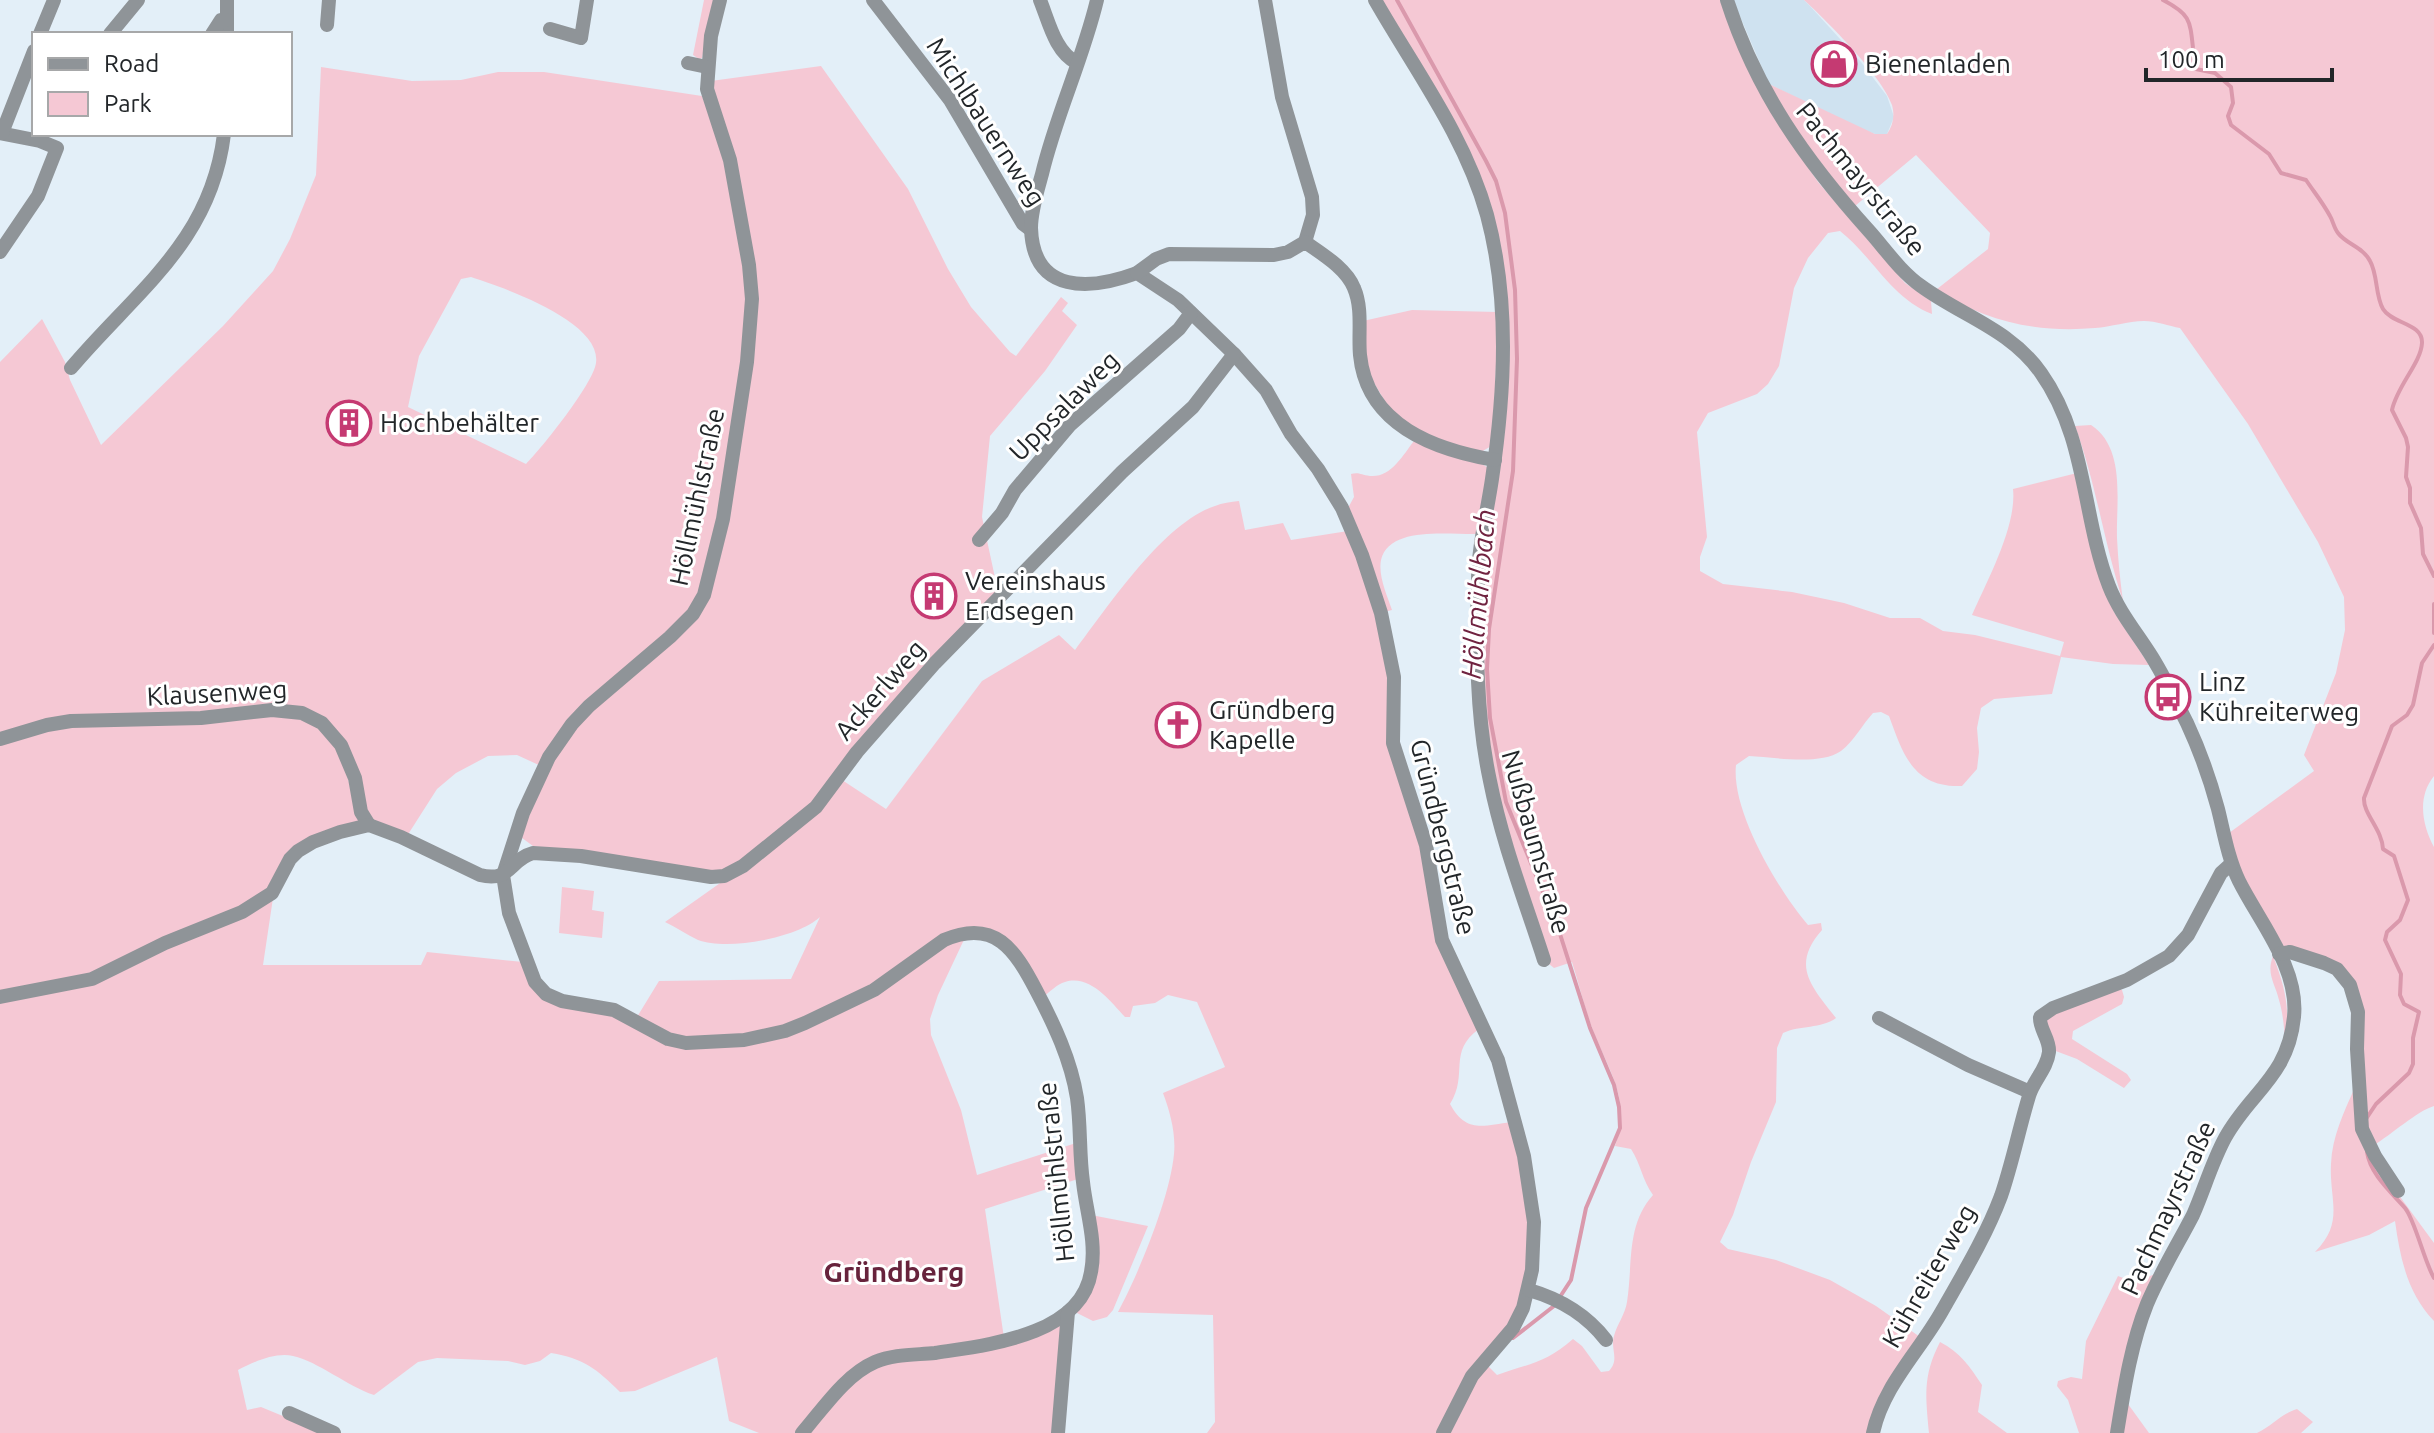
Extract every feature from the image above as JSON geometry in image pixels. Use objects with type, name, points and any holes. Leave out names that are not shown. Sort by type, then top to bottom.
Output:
[{"type":"street","points":[[41,32],[54,0]]},
{"type":"street","points":[[112,32],[138,0]]},
{"type":"street","points":[[227,0],[227,27]]},
{"type":"street","points":[[327,25],[329,0]]},
{"type":"street","points":[[550,29],[581,38],[587,0]]},
{"type":"street","points":[[688,63],[707,67],[720,0]]},
{"type":"street","name":"Michlbauernweg","points":[[873,0],[950,100],[1023,224],[1031,230]]},
{"type":"street","points":[[1040,0],[1058,44],[1077,63]]},
{"type":"street","points":[[1097,0],[1047,151],[1031,230],[1042,263],[1052,274],[1066,283],[1086,285],[1137,273],[1156,259],[1175,253],[1274,255],[1288,252],[1305,242],[1313,215],[1312,197],[1282,97],[1265,0]]},
{"type":"street","name":"Nußbaumstraße","points":[[1375,0],[1455,137],[1475,179],[1487,216],[1500,283],[1502,394],[1478,578],[1483,739],[1497,810],[1544,960]]},
{"type":"street","name":"Pachmayrstraße","points":[[1727,0],[1743,44],[1776,111],[1796,142],[1843,201],[1918,285],[1998,331],[2029,357],[2044,376],[2081,464],[2094,531],[2110,589],[2122,614],[2157,666],[2187,724],[2210,779],[2231,864],[2279,954],[2294,1002],[2288,1048],[2273,1077],[2245,1109],[2225,1139],[2194,1211],[2148,1301],[2133,1349],[2117,1433]]},
{"type":"street","points":[[213,32],[221,20],[227,27]]},
{"type":"street","points":[[32,56],[1,133],[57,148]]},
{"type":"street","name":"Höllmühlstraße","points":[[707,67],[708,95],[730,160],[752,299],[734,455],[718,542],[704,595],[693,614],[572,724],[544,768],[503,875],[513,927],[535,982],[544,993],[562,1001],[614,1010],[668,1039],[686,1043],[744,1040],[805,1023],[874,990],[927,950],[956,934],[986,934],[1003,942],[1020,961],[1042,1000],[1065,1054],[1075,1090],[1082,1180],[1092,1242],[1089,1283],[1068,1312],[1046,1327],[1021,1336],[876,1362],[844,1386],[802,1433]]},
{"type":"street","points":[[0,252],[38,196],[65,136]]},
{"type":"street","points":[[71,368],[177,252],[208,196],[224,136]]},
{"type":"street","points":[[1305,242],[1339,269],[1353,286],[1358,305],[1363,372],[1373,394],[1389,416],[1406,431],[1428,442],[1495,460]]},
{"type":"street","name":"Gründbergstraße","points":[[1137,273],[1167,291],[1234,354],[1266,390],[1291,434],[1331,488],[1352,529],[1373,584],[1394,677],[1393,743],[1426,845],[1442,940],[1498,1060],[1524,1156],[1534,1222],[1535,1249],[1529,1290],[1518,1320],[1472,1376],[1443,1433]]},
{"type":"street","name":"Uppsalaweg","points":[[979,540],[1002,513],[1015,490],[1070,425],[1179,329],[1191,313]]},
{"type":"street","name":"Ackerlweg","points":[[533,853],[581,856],[711,877],[724,876],[743,866],[816,807],[857,752],[935,663],[1122,472],[1193,407],[1234,354]]},
{"type":"street","name":"Klausenweg","points":[[0,739],[71,721],[201,718],[272,710],[302,713],[326,726],[341,745],[355,778],[361,812],[369,825]]},
{"type":"street","points":[[0,997],[92,979],[165,943],[242,912],[272,893],[290,859],[302,848],[332,834],[369,825],[420,845],[480,875],[492,877],[503,875],[526,855],[533,853]]},
{"type":"street","points":[[514,840],[533,853]]},
{"type":"street","name":"Kühreiterweg","points":[[1873,1433],[1882,1404],[1941,1313],[1991,1219],[2030,1092],[2049,1052],[2040,1017],[2053,1008],[2127,980],[2169,956],[2188,935],[2221,873],[2231,864]]},
{"type":"street","points":[[2279,954],[2290,952],[2324,963],[2337,969],[2350,985],[2358,1012],[2359,1098],[2368,1143],[2398,1191]]},
{"type":"street","points":[[1879,1018],[1968,1065],[2030,1092]]},
{"type":"street","points":[[1529,1290],[1582,1314],[1606,1340]]},
{"type":"street","name":"Höllmühlstraße","points":[[1058,1433],[1068,1312]]},
{"type":"street","points":[[289,1413],[334,1433]]},
{"type":"shaded area","points":[[1733,0],[1804,0],[1861,62],[1887,96],[1894,117],[1887,134],[1875,134],[1854,126],[1769,84]]},
{"type":"green space","points":[[704,0],[714,0],[702,58],[699,59],[693,55]]},
{"type":"green space","points":[[1380,0],[1720,0],[1739,49],[1774,118],[1818,182],[1905,283],[1931,301],[1932,314],[1905,298],[1840,231],[1828,233],[1808,258],[1794,288],[1779,366],[1768,384],[1757,394],[1708,413],[1697,432],[1707,537],[1700,557],[1700,571],[1723,584],[1792,592],[1844,603],[1890,618],[1920,618],[1943,631],[1975,635],[2060,656],[2064,642],[1972,615],[2006,536],[2013,489],[2077,473],[2114,612],[2149,665],[2061,657],[2052,694],[1994,699],[1981,708],[1977,728],[1977,769],[1962,786],[1945,785],[1921,775],[1905,755],[1889,716],[1881,712],[1873,713],[1846,747],[1832,756],[1783,759],[1749,756],[1736,765],[1736,784],[1741,804],[1759,849],[1783,892],[1808,925],[1821,923],[1822,930],[1812,943],[1806,965],[1813,986],[1836,1018],[1824,1024],[1783,1033],[1777,1048],[1776,1102],[1720,1242],[1728,1249],[1776,1260],[1830,1280],[1876,1306],[1920,1337],[1869,1433],[1207,1433],[1215,1422],[1213,1315],[1118,1312],[1152,1234],[1171,1172],[1174,1138],[1163,1093],[1225,1067],[1197,1002],[1168,995],[1155,1003],[1133,1006],[1130,1017],[1125,1017],[1099,990],[1083,982],[1059,984],[1043,997],[1025,960],[969,929],[930,1019],[931,1035],[961,1110],[977,1175],[1076,1143],[1078,1179],[985,1209],[1004,1338],[886,1356],[797,1433],[759,1433],[729,1421],[717,1357],[635,1391],[620,1392],[589,1366],[551,1353],[540,1361],[525,1365],[508,1361],[437,1358],[418,1362],[374,1395],[293,1356],[272,1357],[238,1370],[247,1410],[261,1407],[324,1433],[0,1433],[0,1000],[66,986],[273,898],[263,965],[421,965],[427,952],[523,962],[537,990],[602,1009],[655,1037],[733,1037],[671,1036],[637,1017],[659,981],[791,979],[820,917],[795,931],[762,940],[726,944],[698,940],[665,922],[723,881],[533,846],[518,835],[540,780],[574,726],[702,606],[755,308],[711,81],[821,66],[908,189],[971,307],[1010,352],[1016,356],[1061,297],[1068,303],[1062,311],[1077,325],[1045,371],[990,436],[982,517],[997,587],[1002,590],[836,776],[886,809],[982,681],[1059,635],[1075,650],[1138,568],[1195,515],[1218,505],[1239,501],[1245,530],[1283,523],[1291,540],[1348,531],[1385,645],[1400,771],[1433,895],[1479,1029],[1464,1046],[1458,1083],[1450,1104],[1462,1120],[1469,1123],[1483,1126],[1511,1122],[1518,1147],[1531,1245],[1516,1317],[1481,1359],[1497,1375],[1545,1358],[1573,1339],[1601,1372],[1609,1371],[1614,1362],[1614,1336],[1627,1302],[1634,1232],[1644,1207],[1653,1195],[1631,1149],[1615,1146],[1621,1114],[1616,1086],[1592,1028],[1572,962],[1554,968],[1549,964],[1497,794],[1484,711],[1482,572],[1498,467],[1494,221]]},
{"type":"green space","points":[[1804,0],[2434,0],[2434,776],[2425,793],[2423,811],[2434,847],[2434,1106],[2374,1145],[2366,1129],[2348,977],[2283,947],[2241,873],[2229,833],[2314,771],[2304,755],[2336,673],[2345,630],[2344,597],[2318,542],[2248,424],[2180,328],[2144,321],[2074,329],[2032,327],[1974,310],[1937,289],[1988,249],[1990,233],[1916,155],[1855,206],[1807,147],[1769,84],[1875,134],[1887,134],[1889,131],[1892,105],[1866,65]]},
{"type":"green space","points":[[321,67],[412,81],[461,80],[498,72],[544,72],[702,96],[725,155],[749,307],[719,520],[697,604],[637,661],[541,766],[517,755],[488,756],[456,773],[437,789],[407,836],[367,818],[359,780],[317,716],[247,709],[103,719],[0,736],[0,362],[42,319],[65,362],[70,380],[101,445],[223,326],[273,271],[290,239],[316,175]],"holes":[[[471,277],[547,308],[583,333],[594,348],[596,363],[586,385],[526,464],[408,407],[419,356],[461,279]]]},
{"type":"green space","points":[[1412,310],[1498,312],[1493,445],[1481,452],[1438,441],[1393,415],[1367,371],[1363,321]]},
{"type":"green space","points":[[2091,425],[2110,447],[2117,476],[2117,546],[2123,601],[2075,426]]},
{"type":"green space","points":[[1414,441],[1490,469],[1478,534],[1422,534],[1396,541],[1386,549],[1381,560],[1381,572],[1392,610],[1384,612],[1348,508],[1354,497],[1351,474],[1377,476],[1384,473],[1396,464]]},
{"type":"green space","points":[[273,713],[314,722],[341,752],[359,821],[311,837],[268,893],[100,973],[0,993],[0,743],[57,726]]},
{"type":"green space","points":[[562,887],[594,891],[592,910],[604,912],[602,938],[559,933]]},
{"type":"green space","points":[[2273,956],[2285,997],[2285,1040],[2271,973]]},
{"type":"green space","points":[[2116,988],[2122,990],[2122,1004],[2073,1031],[2072,1039],[2127,1074],[2131,1080],[2124,1088],[2077,1059],[2053,1050],[2045,1017]]},
{"type":"green space","points":[[2355,1087],[2357,1121],[2387,1179],[2434,1243],[2434,1321],[2411,1287],[2402,1261],[2395,1221],[2369,1235],[2315,1252],[2330,1231],[2333,1220],[2332,1154],[2339,1125]]},
{"type":"green space","points":[[1091,1215],[1148,1226],[1113,1310],[1107,1317],[1093,1321],[1073,1311],[1081,1300]]},
{"type":"green space","points":[[2155,1274],[2111,1433],[2079,1433],[2068,1400],[2057,1386],[2058,1381],[2071,1377],[2082,1379],[2086,1341],[2118,1276],[2137,1280]]},
{"type":"green space","points":[[1064,1322],[1052,1433],[806,1433],[847,1388],[877,1365]]},
{"type":"green space","points":[[1940,1342],[1959,1355],[1982,1385],[1978,1412],[2007,1433],[1929,1433],[1928,1377]]},
{"type":"green space","points":[[2128,1404],[2149,1433],[2122,1433]]},
{"type":"green space","points":[[2297,1409],[2313,1422],[2301,1433],[2257,1433],[2286,1414]]},
{"type":"waterway","name":"Höllmühlbach","points":[[1397,0],[1486,161],[1496,181],[1505,213],[1515,290],[1517,359],[1513,471],[1489,629],[1487,669],[1490,718],[1506,802],[1560,934],[1619,1107],[1620,1128],[1586,1208],[1571,1280],[1554,1306],[1513,1338]]},
{"type":"waterway","points":[[2163,0],[2179,9],[2187,19],[2193,51],[2191,68],[2215,73],[2231,87],[2233,103],[2228,116],[2231,125],[2269,154],[2281,173],[2306,180],[2338,233],[2370,261],[2383,309],[2421,336],[2418,359],[2392,410],[2406,438],[2410,503],[2421,528],[2423,554],[2434,576]]},
{"type":"waterway","points":[[2434,604],[2434,633]]},
{"type":"waterway","points":[[2366,1119],[2376,1104],[2409,1073],[2413,1064],[2413,1038],[2419,1012],[2404,1004],[2400,995],[2401,974],[2385,940],[2387,932],[2400,920],[2408,900],[2394,856],[2383,849],[2364,798],[2392,726],[2407,715],[2413,705],[2422,663],[2434,645]]},
{"type":"waterway","points":[[2367,1152],[2377,1175],[2409,1214],[2434,1278]]},
{"type":"place","name":"Bienenladen","points":[[1834,64]]},
{"type":"place","name":"Hochbehälter","points":[[349,423]]},
{"type":"place","name":"Vereinshaus Erdsegen","points":[[934,596]]},
{"type":"place","name":"Linz Kühreiterweg","points":[[2168,697]]},
{"type":"place","name":"Gründberg Kapelle","points":[[1178,725]]},
{"type":"district","name":"Gründberg","points":[[894,1272]]}]
